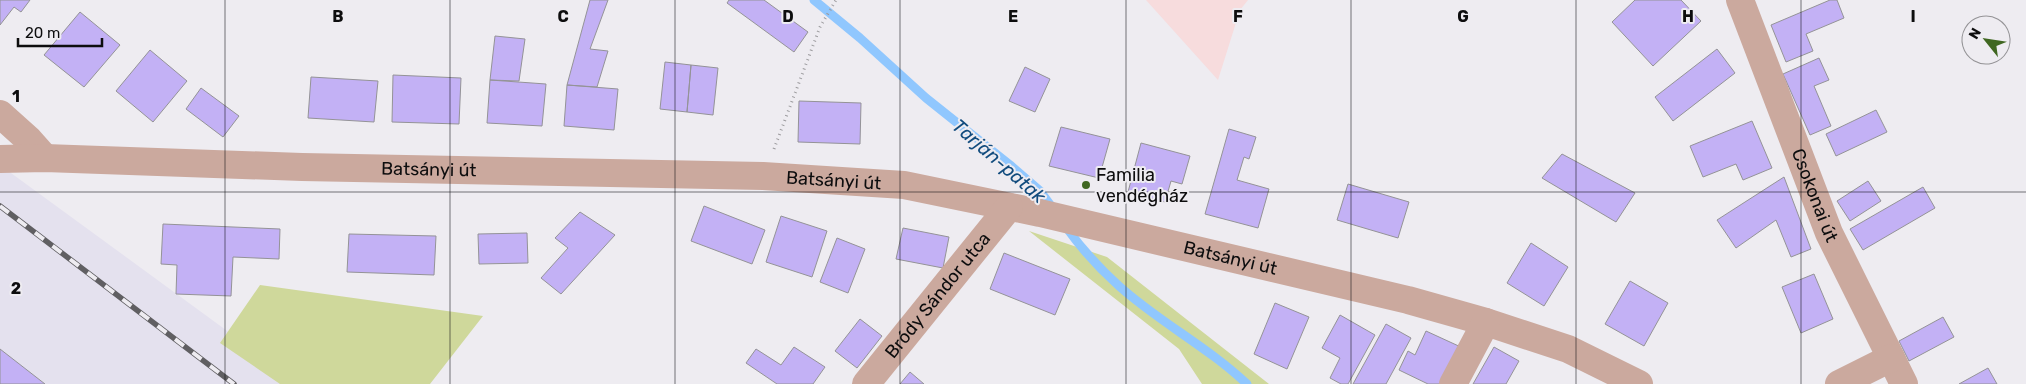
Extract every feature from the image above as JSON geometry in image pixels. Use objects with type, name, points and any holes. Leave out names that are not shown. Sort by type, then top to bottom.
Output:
[{"type":"street","name":"Csokonai út","points":[[1740,0],[1829,233],[1904,384]]},
{"type":"street","points":[[0,114],[29,140],[44,158]]},
{"type":"street","name":"Batsányi út","points":[[0,159],[44,158],[513,172],[763,176],[904,185],[1040,213],[1408,300],[1486,322],[1586,356],[1639,384]]},
{"type":"street","name":"Bródy Sándor utca","points":[[866,384],[1009,206]]},
{"type":"street","points":[[1453,384],[1486,322]]},
{"type":"street","points":[[1839,384],[1891,358]]},
{"type":"path","points":[[763,176],[820,26],[836,1]]},
{"type":"shaded area","points":[[1146,0],[1248,0],[1240,10],[1218,80]]},
{"type":"shaded area","points":[[0,165],[300,384],[45,384],[0,349]]},
{"type":"green space","points":[[1029,231],[1107,257],[1269,384],[1202,384],[1179,349]]},
{"type":"green space","points":[[260,285],[483,316],[430,384],[280,384],[220,343]]},
{"type":"building","points":[[0,0],[30,0],[21,12],[14,7],[0,25]]},
{"type":"building","points":[[590,0],[608,0],[590,49],[608,51],[597,87],[567,85]]},
{"type":"building","points":[[729,0],[764,0],[808,32],[794,52],[727,3]]},
{"type":"building","points":[[1635,0],[1681,0],[1701,21],[1653,66],[1612,22]]},
{"type":"building","points":[[1830,0],[1837,0],[1844,18],[1806,34],[1813,51],[1786,62],[1771,25]]},
{"type":"building","points":[[80,12],[120,45],[84,87],[44,55]]},
{"type":"building","points":[[495,36],[525,39],[519,81],[490,80]]},
{"type":"building","points":[[1717,49],[1735,73],[1673,121],[1655,97]]},
{"type":"building","points":[[150,50],[187,81],[153,122],[116,91]]},
{"type":"building","points":[[1819,58],[1829,80],[1814,86],[1831,126],[1810,135],[1783,74]]},
{"type":"building","points":[[665,62],[691,65],[687,112],[660,109]]},
{"type":"building","points":[[691,65],[718,68],[713,115],[687,112]]},
{"type":"building","points":[[1025,67],[1050,79],[1035,112],[1009,101]]},
{"type":"building","points":[[393,75],[461,78],[459,124],[392,122]]},
{"type":"building","points":[[311,77],[378,81],[374,122],[308,118]]},
{"type":"building","points":[[490,80],[546,84],[542,126],[487,123]]},
{"type":"building","points":[[567,85],[618,89],[614,130],[564,126]]},
{"type":"building","points":[[201,88],[239,116],[223,137],[186,109]]},
{"type":"building","points":[[799,101],[861,103],[860,144],[798,142]]},
{"type":"building","points":[[1876,110],[1887,132],[1836,156],[1826,134]]},
{"type":"building","points":[[1752,121],[1772,168],[1743,180],[1736,164],[1703,177],[1690,146]]},
{"type":"building","points":[[1061,127],[1110,139],[1099,178],[1049,166]]},
{"type":"building","points":[[1229,129],[1256,137],[1249,159],[1244,157],[1237,180],[1269,189],[1258,228],[1205,214]]},
{"type":"building","points":[[1141,143],[1190,156],[1182,184],[1171,181],[1165,202],[1128,192]]},
{"type":"building","points":[[1562,154],[1635,193],[1616,222],[1542,178]]},
{"type":"building","points":[[1784,177],[1811,249],[1791,257],[1776,220],[1736,248],[1717,220]]},
{"type":"building","points":[[1868,181],[1881,201],[1850,221],[1837,201]]},
{"type":"building","points":[[1348,184],[1409,202],[1398,238],[1337,220]]},
{"type":"building","points":[[1923,187],[1935,208],[1863,250],[1850,229]]},
{"type":"building","points":[[704,206],[765,230],[752,264],[691,241]]},
{"type":"building","points":[[580,212],[615,235],[561,294],[541,278],[568,248],[555,238]]},
{"type":"building","points":[[781,216],[827,231],[812,277],[766,262]]},
{"type":"building","points":[[163,224],[280,229],[279,259],[233,257],[231,296],[176,294],[177,265],[161,264]]},
{"type":"building","points":[[903,228],[949,237],[943,268],[896,259]]},
{"type":"building","points":[[527,233],[528,263],[479,264],[478,234]]},
{"type":"building","points":[[349,234],[436,236],[434,275],[347,272]]},
{"type":"building","points":[[837,238],[865,249],[848,293],[820,282]]},
{"type":"building","points":[[1531,243],[1568,267],[1544,306],[1507,283]]},
{"type":"building","points":[[1004,253],[1070,279],[1055,315],[990,289]]},
{"type":"building","points":[[1814,274],[1833,319],[1801,333],[1782,287]]},
{"type":"building","points":[[1630,281],[1668,303],[1644,346],[1605,324]]},
{"type":"building","points":[[1275,303],[1309,317],[1287,369],[1254,354]]},
{"type":"building","points":[[1340,315],[1375,335],[1348,384],[1341,384],[1330,378],[1340,358],[1322,348]]},
{"type":"building","points":[[1943,317],[1954,337],[1909,361],[1899,341]]},
{"type":"building","points":[[860,319],[882,336],[857,368],[835,351]]},
{"type":"building","points":[[1386,324],[1411,338],[1386,384],[1353,384]]},
{"type":"building","points":[[1426,331],[1463,348],[1446,384],[1428,384],[1399,370],[1408,351],[1415,355]]},
{"type":"building","points":[[794,347],[825,367],[813,384],[777,384],[746,363],[756,349],[781,365]]},
{"type":"building","points":[[1494,347],[1519,361],[1506,384],[1473,384]]},
{"type":"building","points":[[0,349],[45,384],[0,384]]},
{"type":"building","points":[[1988,368],[1997,384],[1959,384]]},
{"type":"building","points":[[910,372],[924,384],[900,384]]},
{"type":"waterway","name":"Tarján-patak","points":[[814,0],[860,38],[926,98],[1040,191],[1054,210]]},
{"type":"waterway","name":"Tarján-patak","points":[[1066,227],[1091,258],[1119,286],[1150,311],[1216,358],[1247,384]]},
{"type":"railway","points":[[0,206],[234,384]]},
{"type":"place","name":"Familia vendégház","points":[[1086,185]]}]
